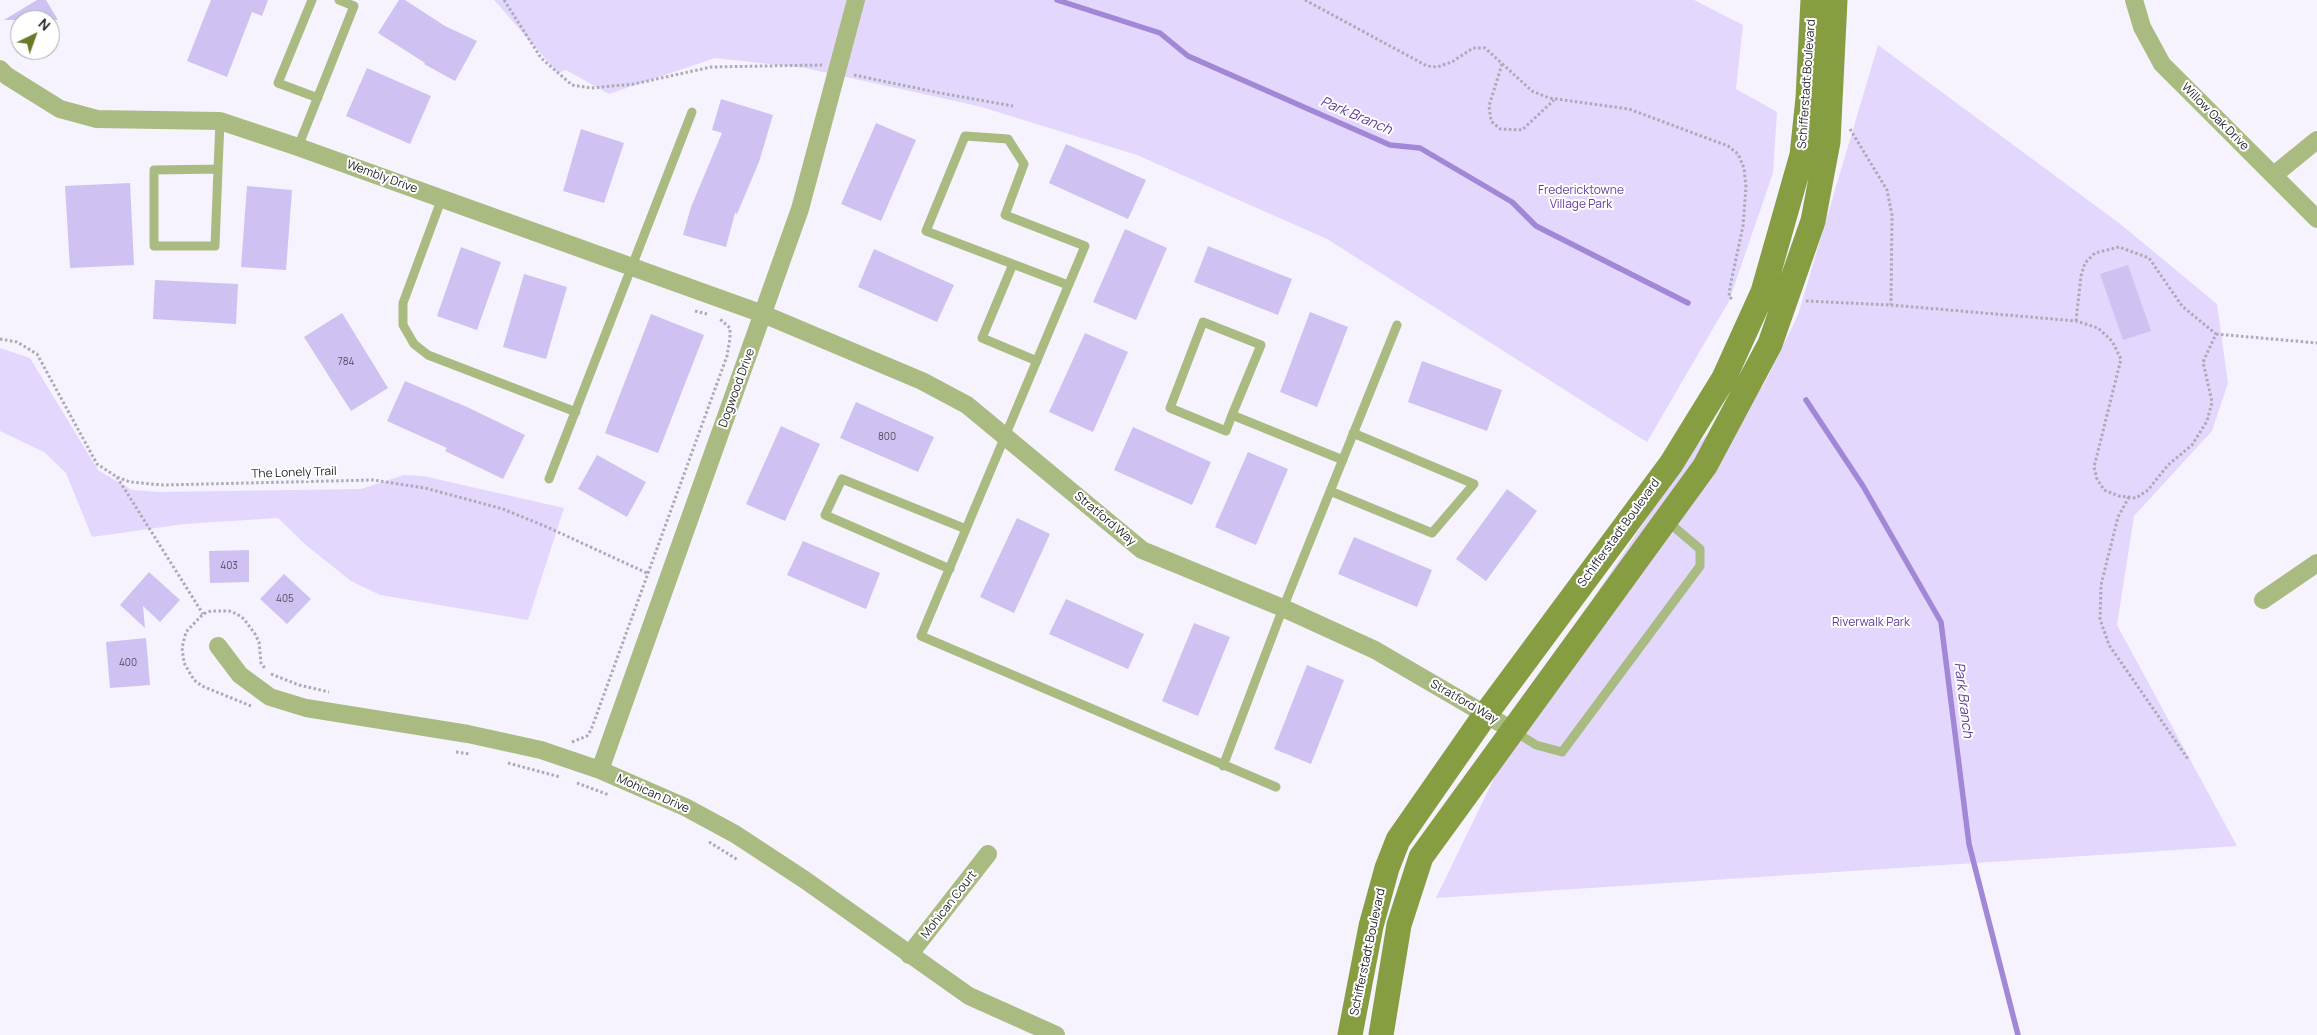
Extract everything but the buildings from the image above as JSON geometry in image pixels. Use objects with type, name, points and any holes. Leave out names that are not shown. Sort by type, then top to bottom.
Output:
[{"type":"main road","name":"Schifferstadt Boulevard","points":[[1350,1035],[1371,926],[1398,840],[1486,715],[1671,464],[1724,378],[1763,292],[1802,155],[1808,98],[1813,0]]},
{"type":"main road","name":"Schifferstadt Boulevard","points":[[1381,1035],[1399,925],[1421,857],[1446,820],[1514,731],[1705,466],[1770,344],[1813,221],[1828,142],[1835,0]]},
{"type":"street","name":"Dogwood Drive","points":[[600,770],[800,209],[856,0]]},
{"type":"street","name":"Willow Oak Drive","points":[[2134,0],[2142,27],[2162,64],[2317,219]]},
{"type":"street","name":"Wembly Drive","points":[[0,69],[7,76],[60,108],[97,119],[220,121],[442,198],[763,314]]},
{"type":"street","points":[[2274,175],[2317,140]]},
{"type":"street","name":"Stratford Way","points":[[763,314],[922,381],[967,405],[1142,550],[1283,608],[1375,650],[1514,731]]},
{"type":"street","points":[[2263,600],[2317,563]]},
{"type":"street","name":"Mohican Drive","points":[[218,646],[240,675],[270,697],[306,708],[503,742],[571,759],[685,807],[735,834],[805,880],[969,996],[1056,1035]]},
{"type":"street","name":"Mohican Court","points":[[909,955],[988,854]]},
{"type":"lane","points":[[312,0],[278,83],[318,98]]},
{"type":"lane","points":[[298,147],[354,6],[339,0]]},
{"type":"lane","points":[[549,479],[692,112]]},
{"type":"lane","points":[[218,169],[154,170],[154,246],[215,246],[220,121]]},
{"type":"lane","points":[[1068,285],[926,231],[965,136],[1008,139],[1024,164],[1005,214],[1085,246],[921,636],[1276,787]]},
{"type":"lane","points":[[442,198],[403,304],[403,325],[414,344],[428,355],[576,412]]},
{"type":"lane","points":[[1012,264],[982,338],[1037,361]]},
{"type":"lane","points":[[1203,322],[1261,345],[1232,415],[1226,431],[1170,408],[1203,322]]},
{"type":"lane","points":[[1223,766],[1283,608],[1397,325]]},
{"type":"lane","points":[[1232,415],[1343,460]]},
{"type":"lane","points":[[1330,491],[1432,533],[1474,484],[1354,433]]},
{"type":"lane","points":[[950,568],[825,515],[842,479],[966,529]]},
{"type":"lane","points":[[1514,731],[1536,745],[1562,752],[1700,566],[1700,549],[1666,520]]},
{"type":"path","points":[[504,0],[540,58],[572,85],[591,88],[634,84],[711,67],[818,64],[875,81],[1013,106]]},
{"type":"path","points":[[1305,0],[1427,66],[1437,67],[1452,62],[1474,48],[1485,48],[1532,92],[1555,99],[1629,109],[1728,146],[1738,154],[1744,168],[1746,187],[1743,226],[1730,287],[1729,297],[1734,300]]},
{"type":"path","points":[[1502,64],[1489,106],[1491,121],[1500,128],[1522,130],[1555,99]]},
{"type":"path","points":[[1847,124],[1870,158],[1887,190],[1892,215],[1891,305]]},
{"type":"path","points":[[2076,321],[2081,276],[2085,263],[2095,253],[2119,247],[2149,258],[2182,306],[2216,334],[2317,343]]},
{"type":"path","points":[[1803,301],[1891,305],[2076,321],[2098,328],[2112,341],[2121,359],[2094,467],[2097,479],[2104,490],[2119,496],[2136,498],[2148,490],[2168,465],[2192,445],[2207,421],[2212,402],[2203,362],[2216,334]]},
{"type":"path","points":[[695,311],[710,315]]},
{"type":"path","points":[[566,740],[573,742],[580,740],[588,736],[591,730],[727,356],[730,328],[717,317]]},
{"type":"path","name":"The Lonely Trail","points":[[0,339],[17,342],[37,354],[97,464],[117,477],[130,482],[163,485],[373,480],[425,488],[503,509],[647,573]]},
{"type":"path","points":[[117,477],[203,614]]},
{"type":"path","points":[[2129,497],[2118,517],[2101,585],[2100,619],[2109,644],[2188,759]]},
{"type":"path","points":[[258,709],[202,686],[187,672],[183,655],[183,639],[190,626],[203,614],[220,610],[237,614],[244,619],[255,634],[259,642],[261,663],[268,673],[299,685],[331,692]]},
{"type":"path","points":[[454,752],[479,756]]},
{"type":"path","points":[[506,762],[563,778]]},
{"type":"path","points":[[572,781],[614,797]]},
{"type":"path","points":[[703,839],[744,863]]},
{"type":"green space","name":"Fredericktowne Village Park","points":[[494,0],[1694,0],[1743,25],[1736,89],[1777,112],[1773,173],[1729,301],[1647,442],[1327,239],[1137,155],[978,106],[805,68],[715,58],[609,94],[566,70],[558,73]]},
{"type":"green space","name":"Riverwalk Park","points":[[1878,45],[2119,223],[2217,304],[2228,383],[2212,431],[2134,516],[2117,625],[2237,846],[1436,898],[1548,667],[1694,447],[1763,386],[1798,315]]},
{"type":"green space","points":[[0,348],[30,358],[98,470],[132,490],[159,492],[361,489],[404,475],[423,476],[564,508],[528,620],[380,595],[351,581],[307,546],[278,518],[184,524],[92,537],[66,473],[44,452],[0,431]]},
{"type":"waterway","name":"Park Branch","points":[[1057,0],[1160,33],[1188,56],[1390,145],[1420,148],[1512,202],[1536,226],[1688,303]]},
{"type":"waterway","name":"Park Branch","points":[[1806,400],[1863,486],[1941,622],[1969,844],[2018,1035]]}]
